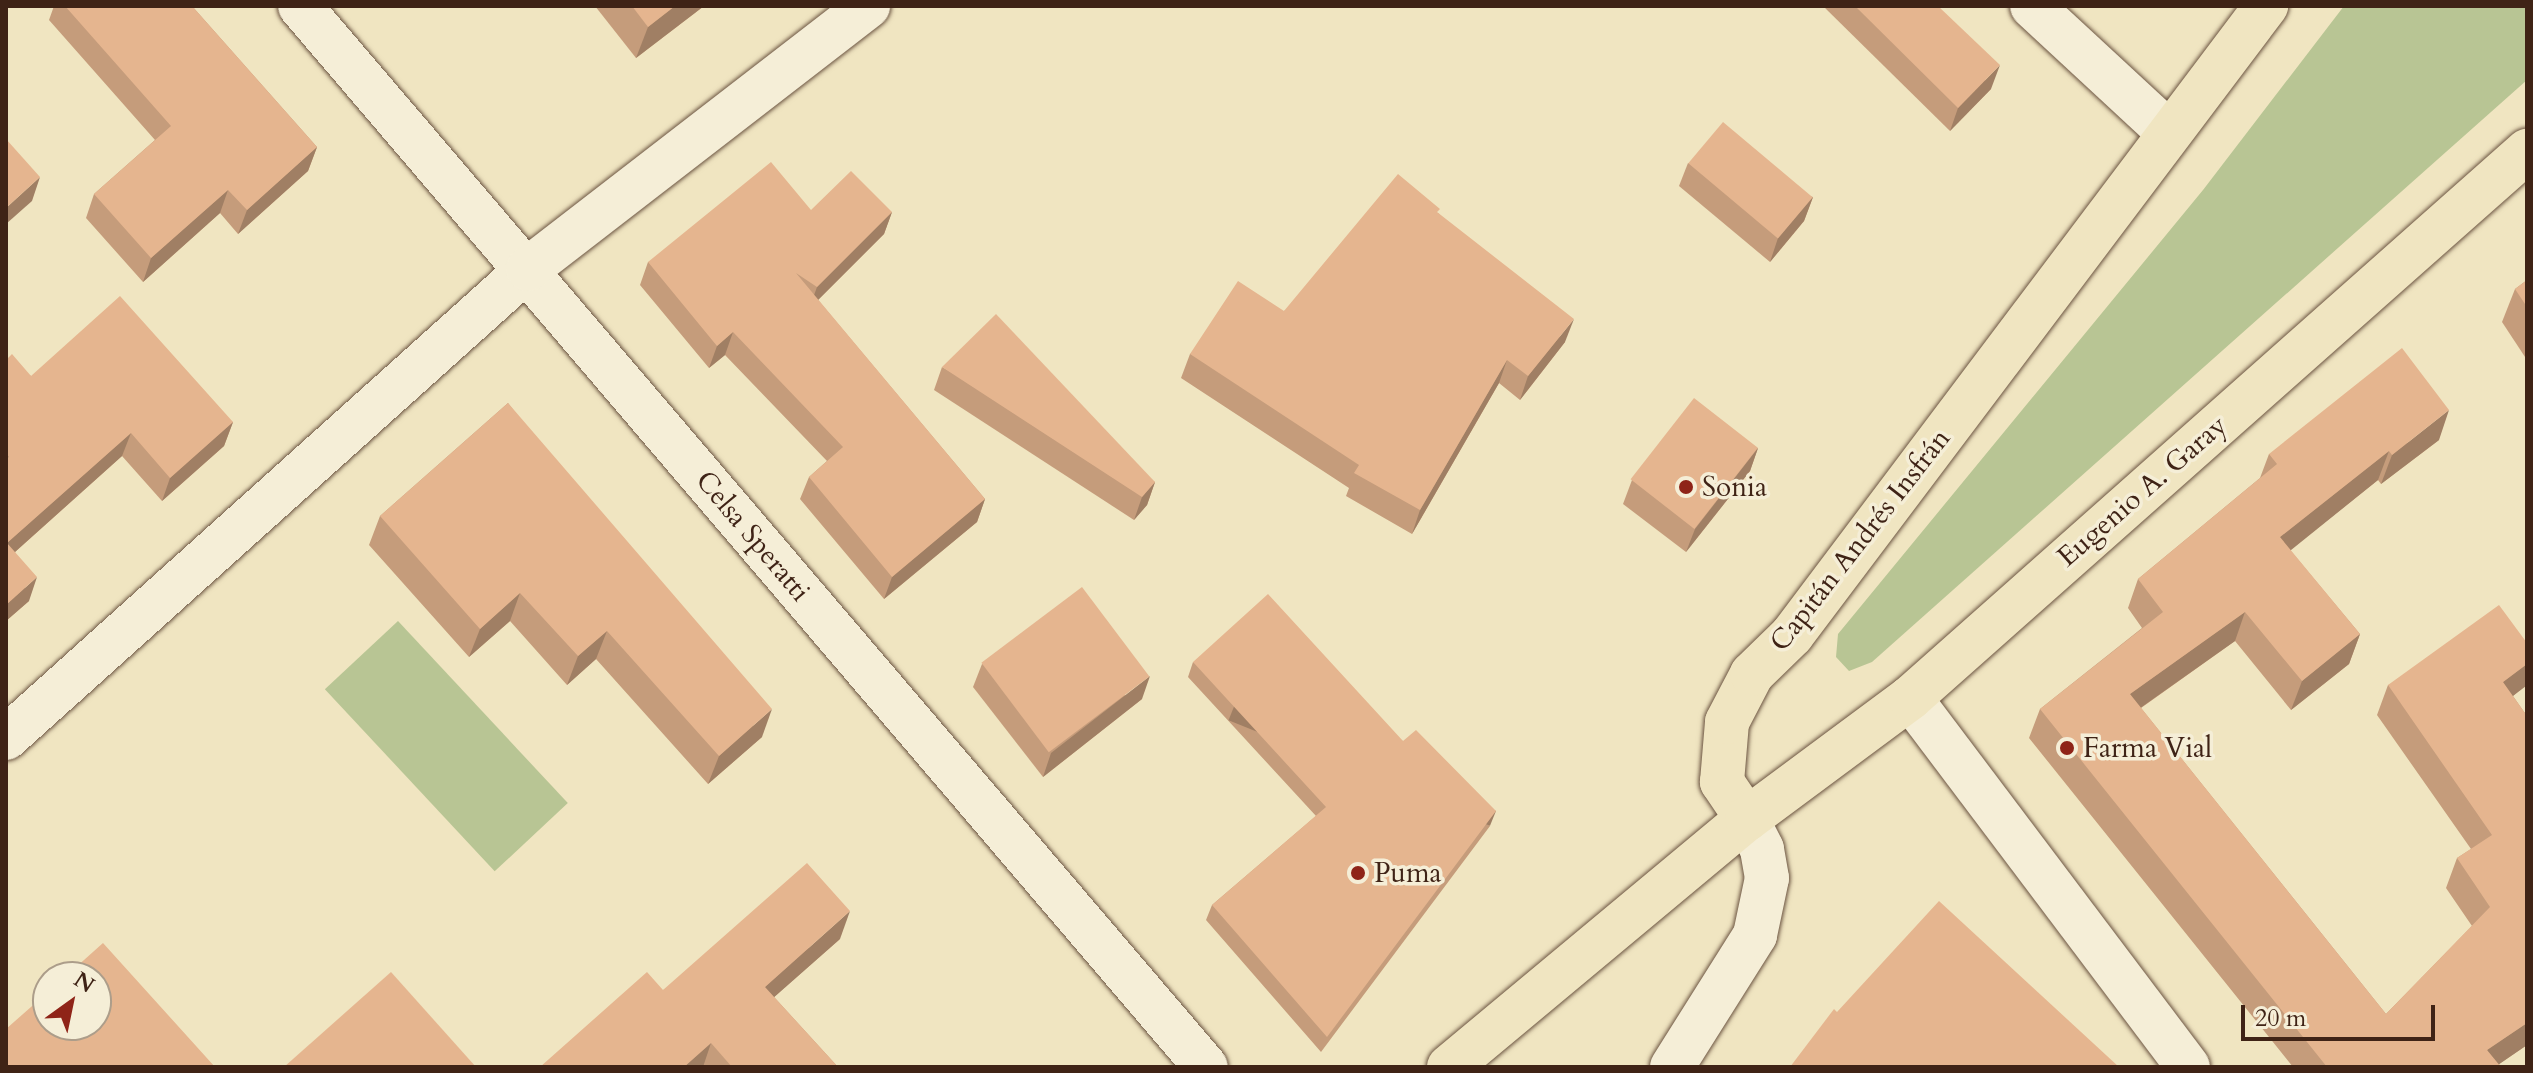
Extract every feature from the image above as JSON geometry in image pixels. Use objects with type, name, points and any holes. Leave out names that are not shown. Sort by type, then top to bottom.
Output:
[{"type":"main road","name":"Capitán Andrés Insfrán","points":[[1747,819],[1722,782],[1727,722],[1752,674],[1792,635],[2266,6]]},
{"type":"main road","name":"Eugenio A. Garay","points":[[1747,819],[1910,698],[2527,151]]},
{"type":"main road","points":[[1449,1067],[1747,819]]},
{"type":"street","name":"Celsa Speratti","points":[[300,6],[528,269],[1206,1067]]},
{"type":"street","points":[[6,738],[528,269],[868,6]]},
{"type":"street","points":[[2032,6],[2169,133]]},
{"type":"street","points":[[1910,698],[2188,1067]]},
{"type":"street","points":[[1672,1067],[1755,935],[1767,878],[1762,849],[1747,819]]},
{"type":"green space","points":[[2344,6],[2527,6],[2527,80],[1872,662],[1849,671],[1836,657],[1838,634],[2203,190]]},
{"type":"green space","points":[[398,621],[568,803],[495,871],[325,689]]},
{"type":"building","points":[[65,6],[192,6],[317,147],[247,210],[228,190],[151,258],[94,194],[171,126]]},
{"type":"building","points":[[632,6],[675,6],[648,27]]},
{"type":"building","points":[[1855,6],[1938,6],[2000,65],[1958,108]]},
{"type":"building","points":[[1723,122],[1813,197],[1778,239],[1688,163]]},
{"type":"building","points":[[6,139],[40,177],[6,208]]},
{"type":"building","points":[[771,162],[811,210],[851,171],[892,212],[817,287],[796,273],[985,499],[892,577],[809,477],[843,447],[733,332],[717,346],[648,262]]},
{"type":"building","points":[[1398,174],[1440,209],[1437,212],[1574,319],[1528,376],[1507,360],[1420,510],[1354,473],[1359,465],[1190,354],[1238,281],[1284,311]]},
{"type":"building","points":[[2527,280],[2527,307],[2515,289]]},
{"type":"building","points":[[120,296],[233,422],[170,478],[131,433],[7,543],[37,577],[6,605],[6,459],[9,457],[6,453],[6,360],[12,354],[31,376]]},
{"type":"building","points":[[996,314],[1155,482],[1142,497],[942,367]]},
{"type":"building","points":[[2402,348],[2449,410],[2392,455],[2389,451],[2280,537],[2360,634],[2302,681],[2245,612],[2130,694],[2386,1014],[2490,907],[2457,858],[2492,835],[2388,685],[2499,605],[2527,643],[2527,664],[2503,682],[2527,716],[2527,1023],[2487,1050],[2501,1067],[2327,1067],[2040,709],[2163,612],[2138,579],[2277,464],[2269,454]]},
{"type":"building","name":"Sonia","points":[[1694,398],[1758,448],[1694,529],[1631,479]]},
{"type":"building","points":[[508,403],[772,709],[719,756],[607,631],[578,656],[520,593],[480,629],[380,516]]},
{"type":"building","points":[[1082,587],[1149,676],[1049,752],[981,663]]},
{"type":"building","name":"Puma","points":[[1268,594],[1403,741],[1416,730],[1496,811],[1327,1037],[1212,905],[1326,807],[1193,662]]},
{"type":"building","points":[[807,863],[850,911],[765,987],[838,1067],[732,1067],[711,1043],[684,1067],[540,1067],[647,972],[663,990]]},
{"type":"building","points":[[1939,901],[2119,1067],[1790,1067],[1834,1009],[1837,1012]]},
{"type":"building","points":[[103,943],[215,1067],[6,1067],[6,1029],[32,1006],[32,1041],[112,1041],[112,961],[83,961]]},
{"type":"building","points":[[391,972],[476,1067],[284,1067]]},
{"type":"place","name":"Sonia","points":[[1686,487]]},
{"type":"place","name":"Farma Vial","points":[[2067,748]]},
{"type":"place","name":"Puma","points":[[1358,873]]}]
